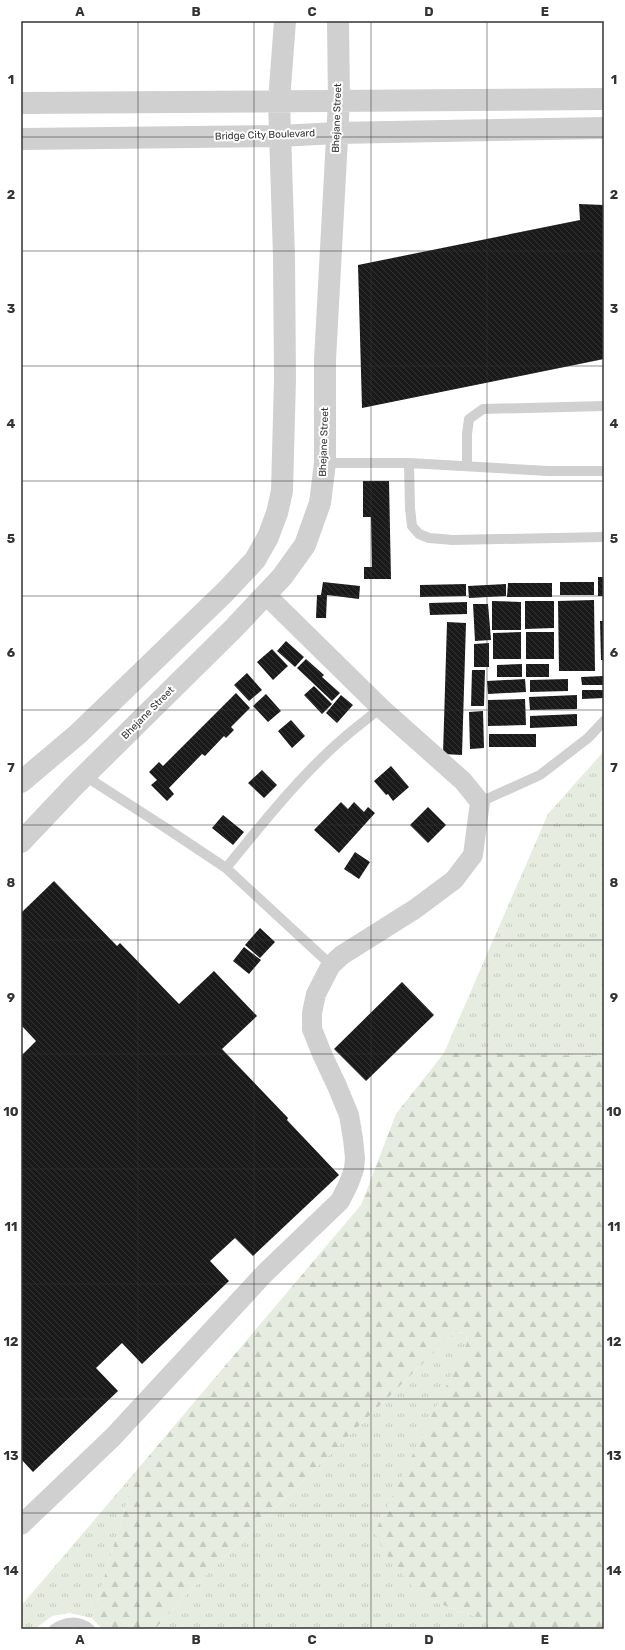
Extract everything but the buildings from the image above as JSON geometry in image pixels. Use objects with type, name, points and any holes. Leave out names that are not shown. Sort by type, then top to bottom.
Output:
[{"type":"street","points":[[21,782],[78,734],[225,592],[255,560],[268,537],[277,514],[282,491],[285,379],[284,256],[279,101],[285,21]]},
{"type":"street","name":"Bhejane Street","points":[[21,842],[234,628],[282,577],[305,545],[320,503],[325,463],[325,360],[336,133],[339,101],[338,21]]},
{"type":"street","points":[[21,103],[604,99]]},
{"type":"street","name":"Bridge City Boulevard","points":[[21,139],[280,136],[336,133],[604,128]]},
{"type":"street","points":[[21,1525],[113,1437],[265,1273],[340,1201],[354,1170],[354,1139],[349,1115],[312,1029],[312,1013],[316,994],[331,965],[342,955],[415,909],[454,880],[473,855],[480,802],[463,781],[381,708],[266,594]]},
{"type":"lane","points":[[467,466],[467,434],[469,419],[483,409],[604,406]]},
{"type":"lane","points":[[325,463],[409,463],[548,471],[604,471]]},
{"type":"lane","points":[[409,463],[412,526],[419,534],[429,538],[453,540],[604,537]]},
{"type":"lane","points":[[226,868],[267,818],[324,756],[346,735],[381,708]]},
{"type":"lane","points":[[480,802],[540,775],[588,738],[604,721]]},
{"type":"lane","points":[[85,776],[226,868],[331,965]]},
{"type":"lane","points":[[54,1629],[60,1625],[75,1622],[90,1629]]},
{"type":"green space","points":[[604,751],[604,1056],[444,1053],[548,814]]},
{"type":"green space","points":[[444,1053],[604,1056],[604,1629],[511,1629],[420,1597],[383,1550],[375,1532],[467,1343],[466,1333],[455,1332],[184,1597],[155,1629],[102,1629],[92,1618],[136,1471],[361,1205],[396,1114]]},
{"type":"green space","points":[[455,1332],[466,1333],[467,1343],[420,1597],[511,1629],[155,1629],[184,1597]]},
{"type":"green space","points":[[136,1471],[92,1618],[69,1613],[52,1616],[35,1629],[21,1629],[21,1606]]}]
